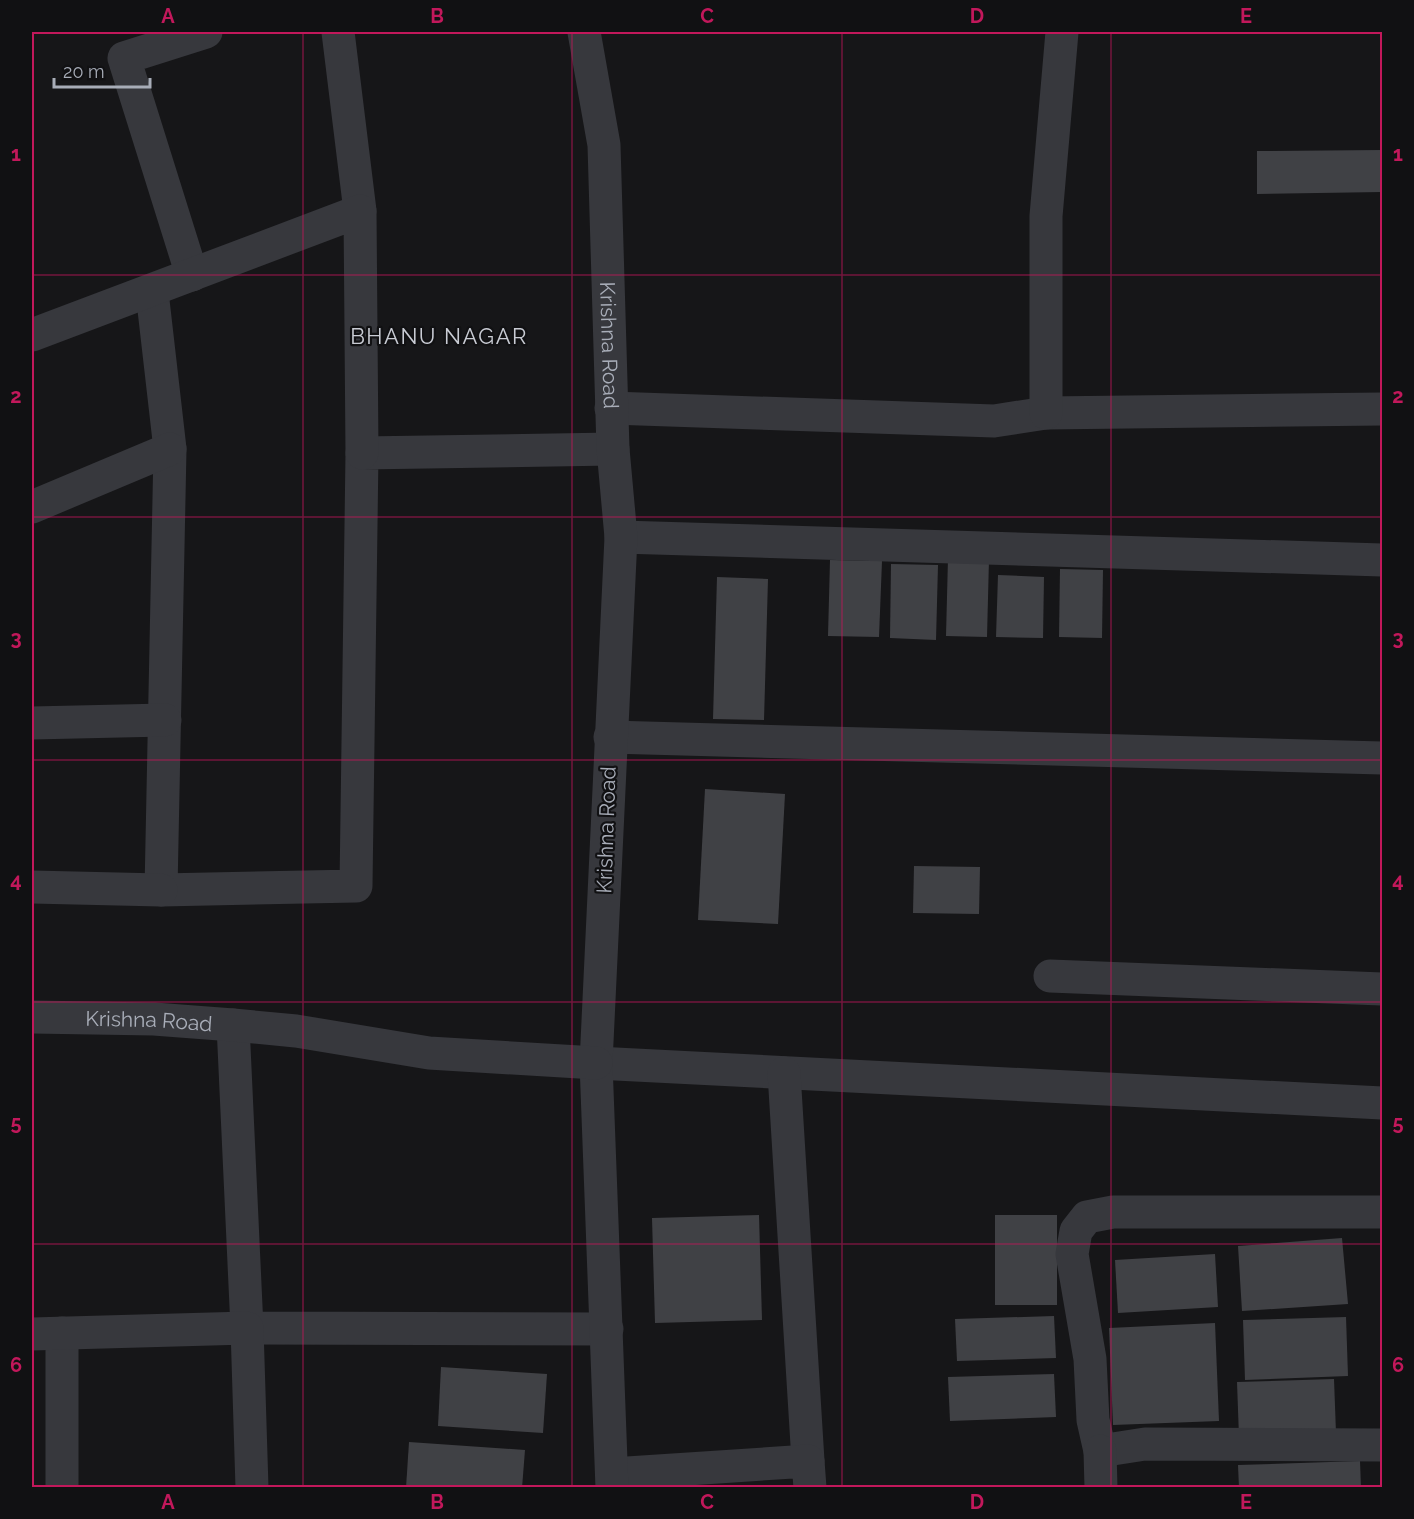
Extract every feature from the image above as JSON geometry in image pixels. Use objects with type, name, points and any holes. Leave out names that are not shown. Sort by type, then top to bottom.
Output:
[{"type":"street","points":[[192,275],[124,58],[206,32]]},
{"type":"street","points":[[32,887],[161,890],[356,886],[362,453],[360,211],[338,32]]},
{"type":"street","name":"Krishna Road","points":[[32,1017],[154,1019],[296,1030],[429,1053],[596,1063],[621,537],[612,449],[604,145],[584,32]]},
{"type":"street","points":[[1046,413],[1046,216],[1062,32]]},
{"type":"street","points":[[32,335],[360,211]]},
{"type":"street","points":[[152,291],[170,449],[161,890]]},
{"type":"street","points":[[611,408],[994,421],[1046,413],[1383,409]]},
{"type":"street","points":[[32,507],[170,449]]},
{"type":"street","points":[[362,453],[612,449]]},
{"type":"street","points":[[621,537],[1383,560]]},
{"type":"street","points":[[32,723],[165,720]]},
{"type":"street","points":[[610,737],[1383,759]]},
{"type":"street","points":[[1050,976],[1383,989]]},
{"type":"street","points":[[233,1025],[252,1488]]},
{"type":"street","points":[[784,1073],[809,1474],[612,1481],[608,1329],[596,1063],[1383,1103]]},
{"type":"street","points":[[1101,1488],[1100,1451],[1093,1420],[1090,1359],[1072,1254],[1076,1231],[1087,1217],[1113,1212],[1383,1212]]},
{"type":"street","points":[[62,1488],[47,1334],[247,1328],[608,1329]]},
{"type":"street","points":[[1100,1451],[1145,1444],[1383,1445]]},
{"type":"building","points":[[1382,150],[1382,192],[1257,194],[1257,151]]},
{"type":"building","points":[[948,558],[989,559],[987,637],[946,636]]},
{"type":"building","points":[[830,560],[882,561],[879,637],[828,636]]},
{"type":"building","points":[[891,564],[938,565],[936,640],[890,638]]},
{"type":"building","points":[[1060,569],[1103,570],[1102,638],[1059,637]]},
{"type":"building","points":[[998,575],[1044,577],[1043,638],[996,637]]},
{"type":"building","points":[[717,577],[768,579],[764,720],[713,719]]},
{"type":"building","points":[[705,789],[785,794],[778,924],[698,920]]},
{"type":"building","points":[[914,866],[980,867],[979,914],[913,913]]},
{"type":"building","points":[[759,1215],[762,1320],[655,1323],[652,1218]]},
{"type":"building","points":[[995,1215],[1057,1215],[1057,1305],[995,1305]]},
{"type":"building","points":[[1342,1238],[1348,1304],[1242,1311],[1238,1246]]},
{"type":"building","points":[[1215,1254],[1218,1307],[1118,1313],[1115,1260]]},
{"type":"building","points":[[1054,1316],[1056,1358],[957,1361],[955,1319]]},
{"type":"building","points":[[1346,1317],[1348,1376],[1245,1380],[1243,1320]]},
{"type":"building","points":[[1215,1323],[1219,1421],[1113,1425],[1109,1328]]},
{"type":"building","points":[[441,1367],[547,1374],[543,1433],[438,1426]]},
{"type":"building","points":[[1054,1374],[1056,1417],[950,1421],[948,1377]]},
{"type":"building","points":[[1334,1379],[1336,1433],[1239,1437],[1237,1382]]},
{"type":"building","points":[[409,1442],[525,1450],[522,1488],[406,1488]]},
{"type":"building","points":[[1360,1461],[1361,1488],[1239,1488],[1238,1465]]},
{"type":"district","name":"BHANU NAGAR","points":[[439,336]]}]
